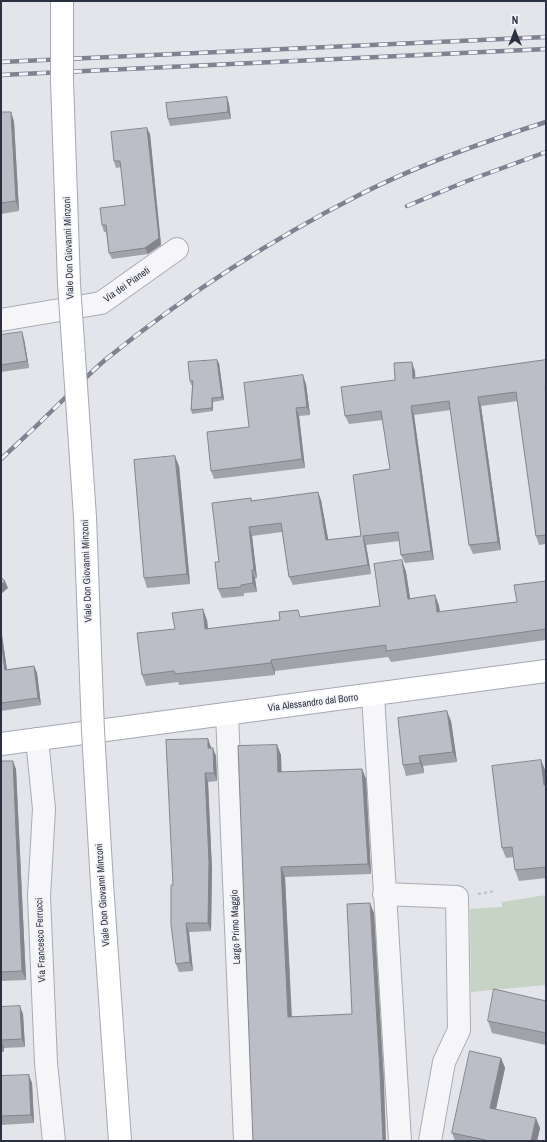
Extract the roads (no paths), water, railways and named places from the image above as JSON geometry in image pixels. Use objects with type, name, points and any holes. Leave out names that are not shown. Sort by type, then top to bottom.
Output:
[{"type":"main road","name":"Viale Don Giovanni Minzoni","points":[[62,1],[62,81],[70,284],[85,517],[93,731],[120,1141]]},
{"type":"main road","name":"Via Alessandro dal Borro","points":[[1,744],[79,732],[373,695],[546,671]]},
{"type":"street","name":"Via dei Pianeti","points":[[1,320],[101,303],[177,249]]},
{"type":"street","points":[[373,695],[400,1141]]},
{"type":"street","name":"Largo Primo Maggio","points":[[227,714],[245,1141]]},
{"type":"street","name":"Via Francesco Ferrucci","points":[[37,739],[44,809],[39,896],[46,1055],[54,1141]]},
{"type":"street","points":[[384,894],[458,897],[459,1030],[444,1062],[430,1141]]},
{"type":"railway","points":[[1,62],[546,37]]},
{"type":"railway","points":[[1,75],[546,49]]},
{"type":"railway","points":[[1,459],[105,360],[135,336],[228,270],[294,230],[383,183],[429,163],[499,137],[546,122]]},
{"type":"railway","points":[[407,206],[467,181],[546,152]]}]
